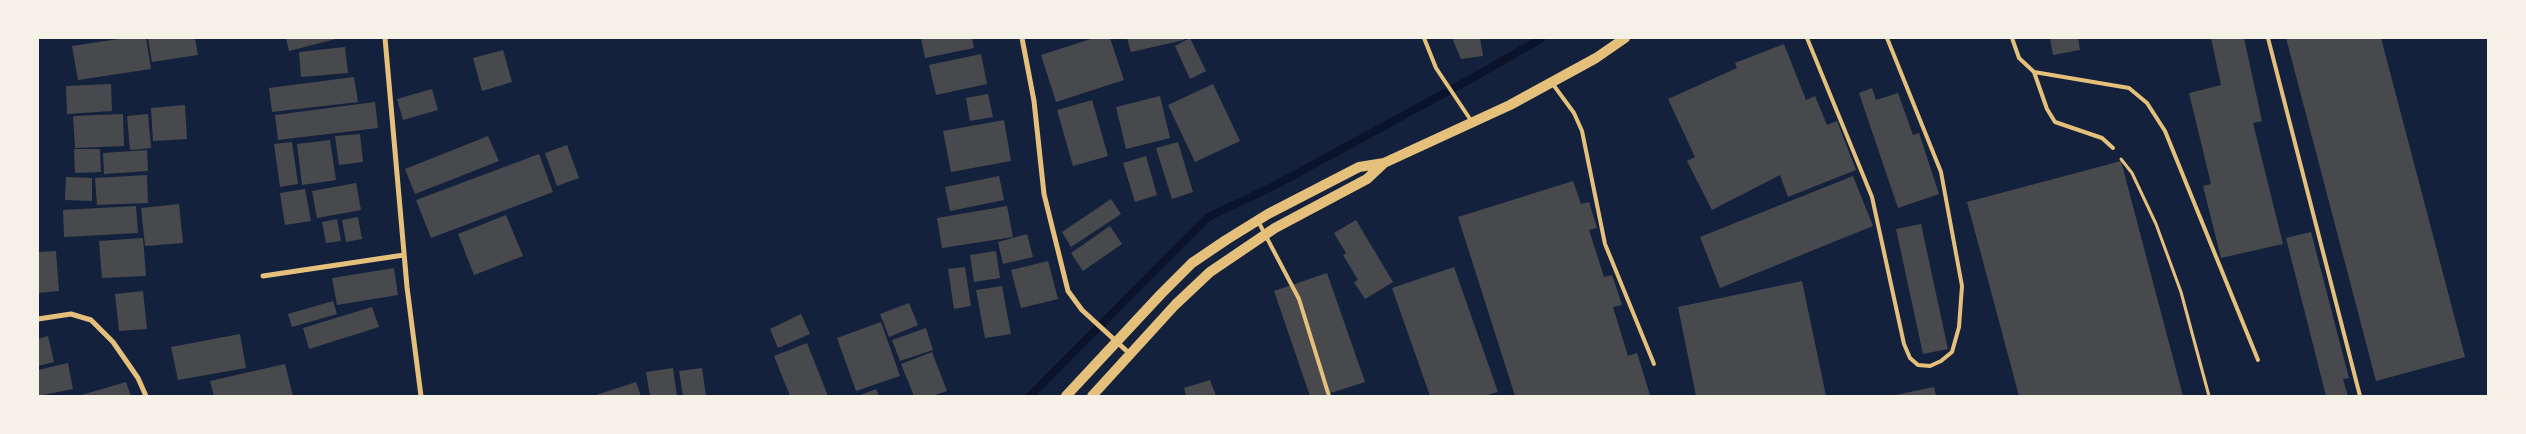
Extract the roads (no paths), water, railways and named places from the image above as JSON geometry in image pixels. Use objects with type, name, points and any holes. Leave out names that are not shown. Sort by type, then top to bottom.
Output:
[{"type":"main road","points":[[1066,396],[1114,340],[1192,263],[1257,221],[1359,167],[1384,163],[1473,124],[1596,58],[1625,38]]},
{"type":"main road","points":[[1092,396],[1175,305],[1210,272],[1266,234],[1366,179],[1384,163]]},
{"type":"street","points":[[385,38],[404,255],[421,396]]},
{"type":"street","points":[[1022,38],[1034,101],[1044,194],[1068,291],[1082,310],[1130,354]]},
{"type":"street","points":[[263,276],[404,255]]},
{"type":"street","points":[[38,319],[70,314],[91,320],[113,342],[138,378],[146,396]]},
{"type":"lane","points":[[1424,38],[1436,68],[1473,124]]},
{"type":"lane","points":[[1807,38],[1872,197],[1904,344],[1910,358],[1918,365],[1930,366],[1941,361],[1952,352],[1959,327],[1962,286],[1941,172],[1887,38]]},
{"type":"lane","points":[[2012,38],[2019,58],[2034,72],[2047,109],[2055,122],[2102,138],[2113,148]]},
{"type":"lane","points":[[2268,38],[2360,396]]},
{"type":"lane","points":[[2034,72],[2129,88],[2147,103],[2165,131],[2258,360]]},
{"type":"lane","points":[[1552,82],[1574,113],[1582,131],[1605,244],[1654,364]]},
{"type":"lane","points":[[1257,221],[1266,234],[1299,299],[1329,396]]},
{"type":"waterway","points":[[1030,396],[1208,217],[1270,188],[1542,38]]}]
